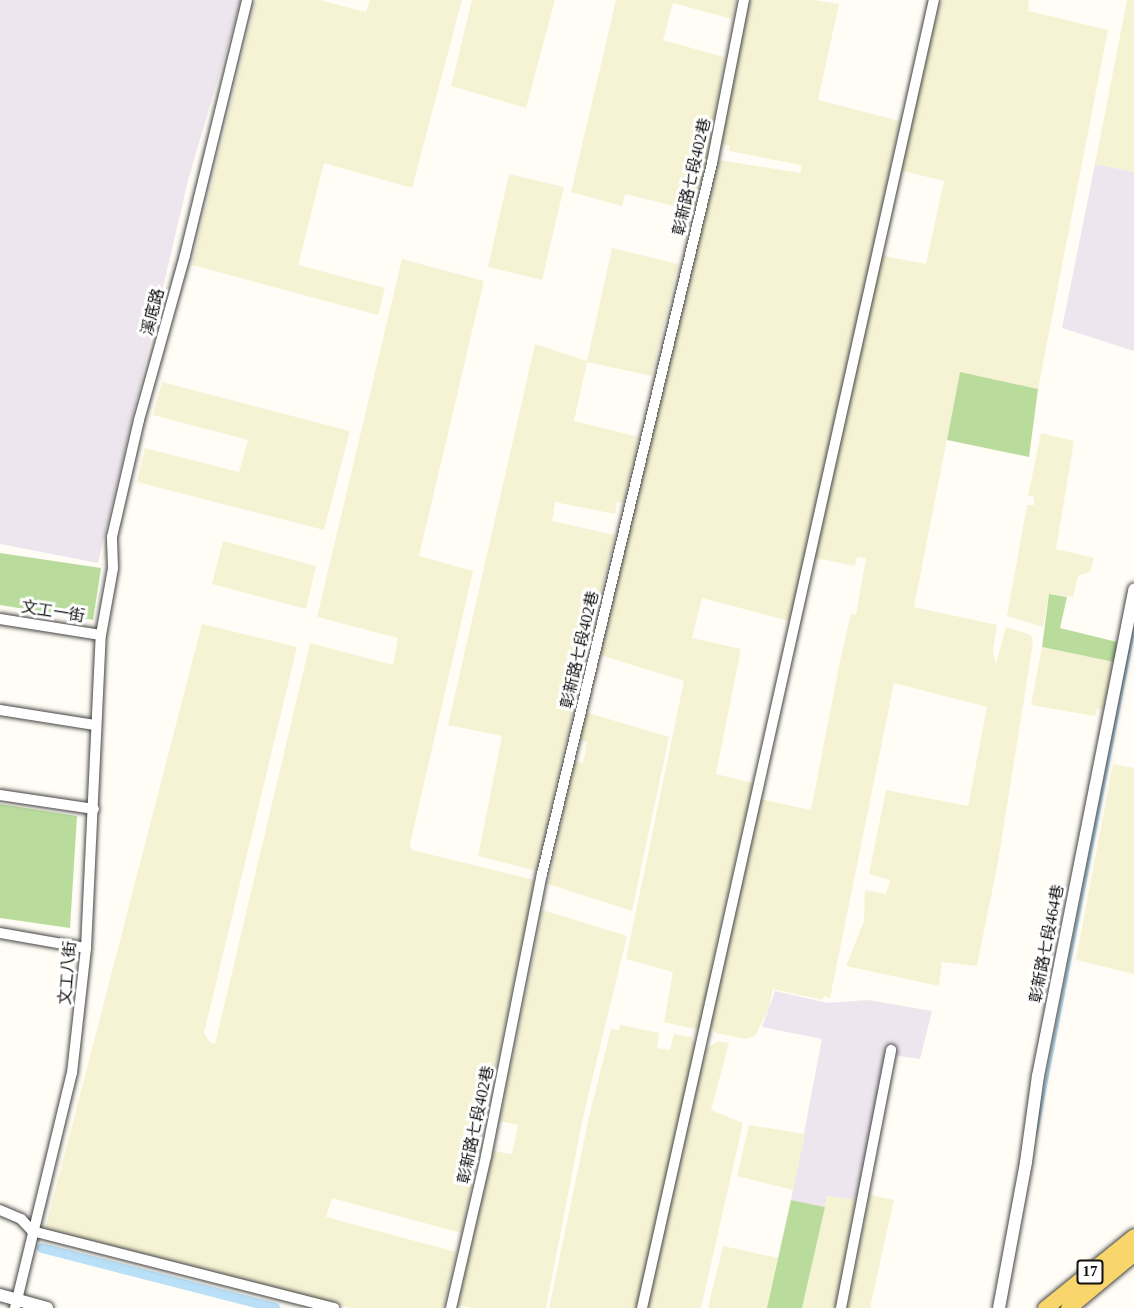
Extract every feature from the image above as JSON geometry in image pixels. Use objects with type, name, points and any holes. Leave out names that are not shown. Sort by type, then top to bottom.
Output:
[{"type":"main road","name":"17","points":[[1045,1308],[1134,1236]]},
{"type":"main road","name":"17","points":[[1068,1308],[1134,1253]]},
{"type":"street","name":"溪底路","points":[[101,635],[112,568],[112,537],[117,508],[184,255],[247,0]]},
{"type":"street","name":"彰新路七段402巷","points":[[451,1308],[486,1155],[542,874],[709,174],[744,0]]},
{"type":"street","points":[[642,1308],[934,0]]},
{"type":"street","name":"彰新路七段464巷","points":[[999,1308],[1026,1162],[1038,1076],[1134,588]]},
{"type":"street","name":"文工一街","points":[[0,619],[101,635]]},
{"type":"street","name":"文工八街","points":[[16,1304],[72,1073],[86,948],[101,635]]},
{"type":"street","points":[[0,710],[95,725]]},
{"type":"street","points":[[0,795],[94,809]]},
{"type":"street","points":[[0,933],[86,948]]},
{"type":"street","points":[[842,1308],[891,1050]]},
{"type":"street","points":[[0,1210],[21,1219],[32,1231],[334,1308]]},
{"type":"street","points":[[0,1294],[16,1304],[47,1308]]},
{"type":"shaded area","points":[[0,0],[241,0],[189,177],[98,563],[0,544]]},
{"type":"shaded area","points":[[256,0],[320,0],[366,12],[370,0],[462,0],[412,188],[324,163],[298,265],[385,288],[378,315],[192,265]]},
{"type":"shaded area","points":[[472,0],[555,0],[526,108],[451,86]]},
{"type":"shaded area","points":[[616,0],[736,0],[732,19],[673,3],[663,40],[724,57],[709,152],[694,211],[625,194],[622,206],[571,192]]},
{"type":"shaded area","points":[[748,0],[814,0],[839,4],[818,100],[900,121],[808,549],[790,621],[702,598],[692,638],[741,649],[716,774],[753,783],[717,940],[701,1026],[694,1029],[664,1022],[673,972],[626,959],[684,681],[600,655],[691,265],[719,160],[801,173],[801,165],[729,151],[730,146],[721,144]]},
{"type":"shaded area","points":[[941,0],[1029,0],[1028,11],[1108,30],[1038,389],[960,373],[914,607],[997,625],[993,650],[996,664],[1006,627],[1031,635],[1033,643],[998,862],[977,966],[942,962],[939,986],[846,966],[864,921],[865,890],[886,894],[890,880],[869,874],[886,790],[968,806],[987,707],[894,683],[830,998],[824,996],[822,1000],[773,989],[768,1010],[755,1036],[745,1039],[716,1033],[710,1026],[760,799],[811,810],[841,656],[851,614],[856,614],[866,558],[857,557],[855,566],[815,558],[879,255],[926,264],[944,181],[899,170]]},
{"type":"shaded area","points":[[1127,0],[1134,0],[1134,172],[1095,164]]},
{"type":"shaded area","points":[[1095,164],[1134,172],[1134,351],[1062,328]]},
{"type":"shaded area","points":[[509,174],[564,187],[542,280],[488,267]]},
{"type":"shaded area","points":[[612,248],[678,264],[652,376],[587,362],[574,421],[639,437],[624,502],[617,502],[615,514],[555,502],[552,521],[615,535],[582,666],[537,871],[478,856],[502,736],[448,725],[535,344],[587,361]]},
{"type":"shaded area","points":[[402,259],[484,281],[419,556],[473,571],[410,844],[412,850],[535,880],[461,1233],[332,1198],[326,1217],[456,1252],[443,1308],[351,1308],[45,1230],[202,624],[297,647],[204,1033],[209,1041],[215,1044],[310,643],[393,665],[398,638],[317,617]]},
{"type":"shaded area","points":[[162,382],[350,431],[324,530],[137,482],[145,448],[239,472],[248,440],[153,415]]},
{"type":"shaded area","points":[[1041,433],[1074,441],[1056,549],[1094,558],[1090,572],[1078,576],[1073,597],[1049,594],[1043,627],[1007,616],[1027,505],[1034,505],[1034,497],[1028,496]]},
{"type":"shaded area","points":[[223,541],[316,566],[306,609],[212,584]]},
{"type":"shaded area","points":[[1042,647],[1114,662],[1105,710],[1097,709],[1095,716],[1031,705]]},
{"type":"shaded area","points":[[585,712],[669,737],[632,911],[548,884],[574,762],[583,763],[587,742],[578,739]]},
{"type":"shaded area","points":[[1113,764],[1134,768],[1134,974],[1076,960]]},
{"type":"shaded area","points":[[543,910],[627,936],[583,1117],[546,1308],[472,1308],[458,1305],[493,1151],[512,1154],[518,1125],[500,1121]]},
{"type":"shaded area","points":[[775,991],[828,1003],[868,1000],[932,1011],[920,1059],[886,1054],[856,1200],[827,1196],[825,1207],[791,1200],[822,1039],[762,1027]]},
{"type":"shaded area","points":[[620,1025],[659,1033],[657,1048],[670,1050],[674,1034],[691,1037],[696,1045],[638,1308],[549,1308],[589,1117],[611,1029],[619,1030]]},
{"type":"shaded area","points":[[718,1041],[729,1043],[711,1110],[743,1123],[701,1308],[647,1308],[706,1049]]},
{"type":"shaded area","points":[[749,1125],[805,1134],[793,1190],[737,1176]]},
{"type":"shaded area","points":[[870,1195],[894,1200],[870,1308],[847,1308]]},
{"type":"shaded area","points":[[827,1196],[856,1200],[835,1308],[802,1308]]},
{"type":"shaded area","points":[[723,1246],[778,1258],[767,1308],[708,1308]]},
{"type":"green space","points":[[960,372],[1038,389],[1029,457],[947,440]]},
{"type":"green space","points":[[0,553],[101,568],[93,620],[0,605]]},
{"type":"green space","points":[[1049,594],[1067,597],[1060,628],[1117,642],[1114,662],[1042,647]]},
{"type":"green space","points":[[0,804],[77,816],[70,928],[0,918]]},
{"type":"green space","points":[[791,1200],[825,1207],[802,1308],[767,1308]]},
{"type":"waterway","points":[[1036,1132],[1134,627]]},
{"type":"waterway","points":[[42,1248],[275,1308]]}]
